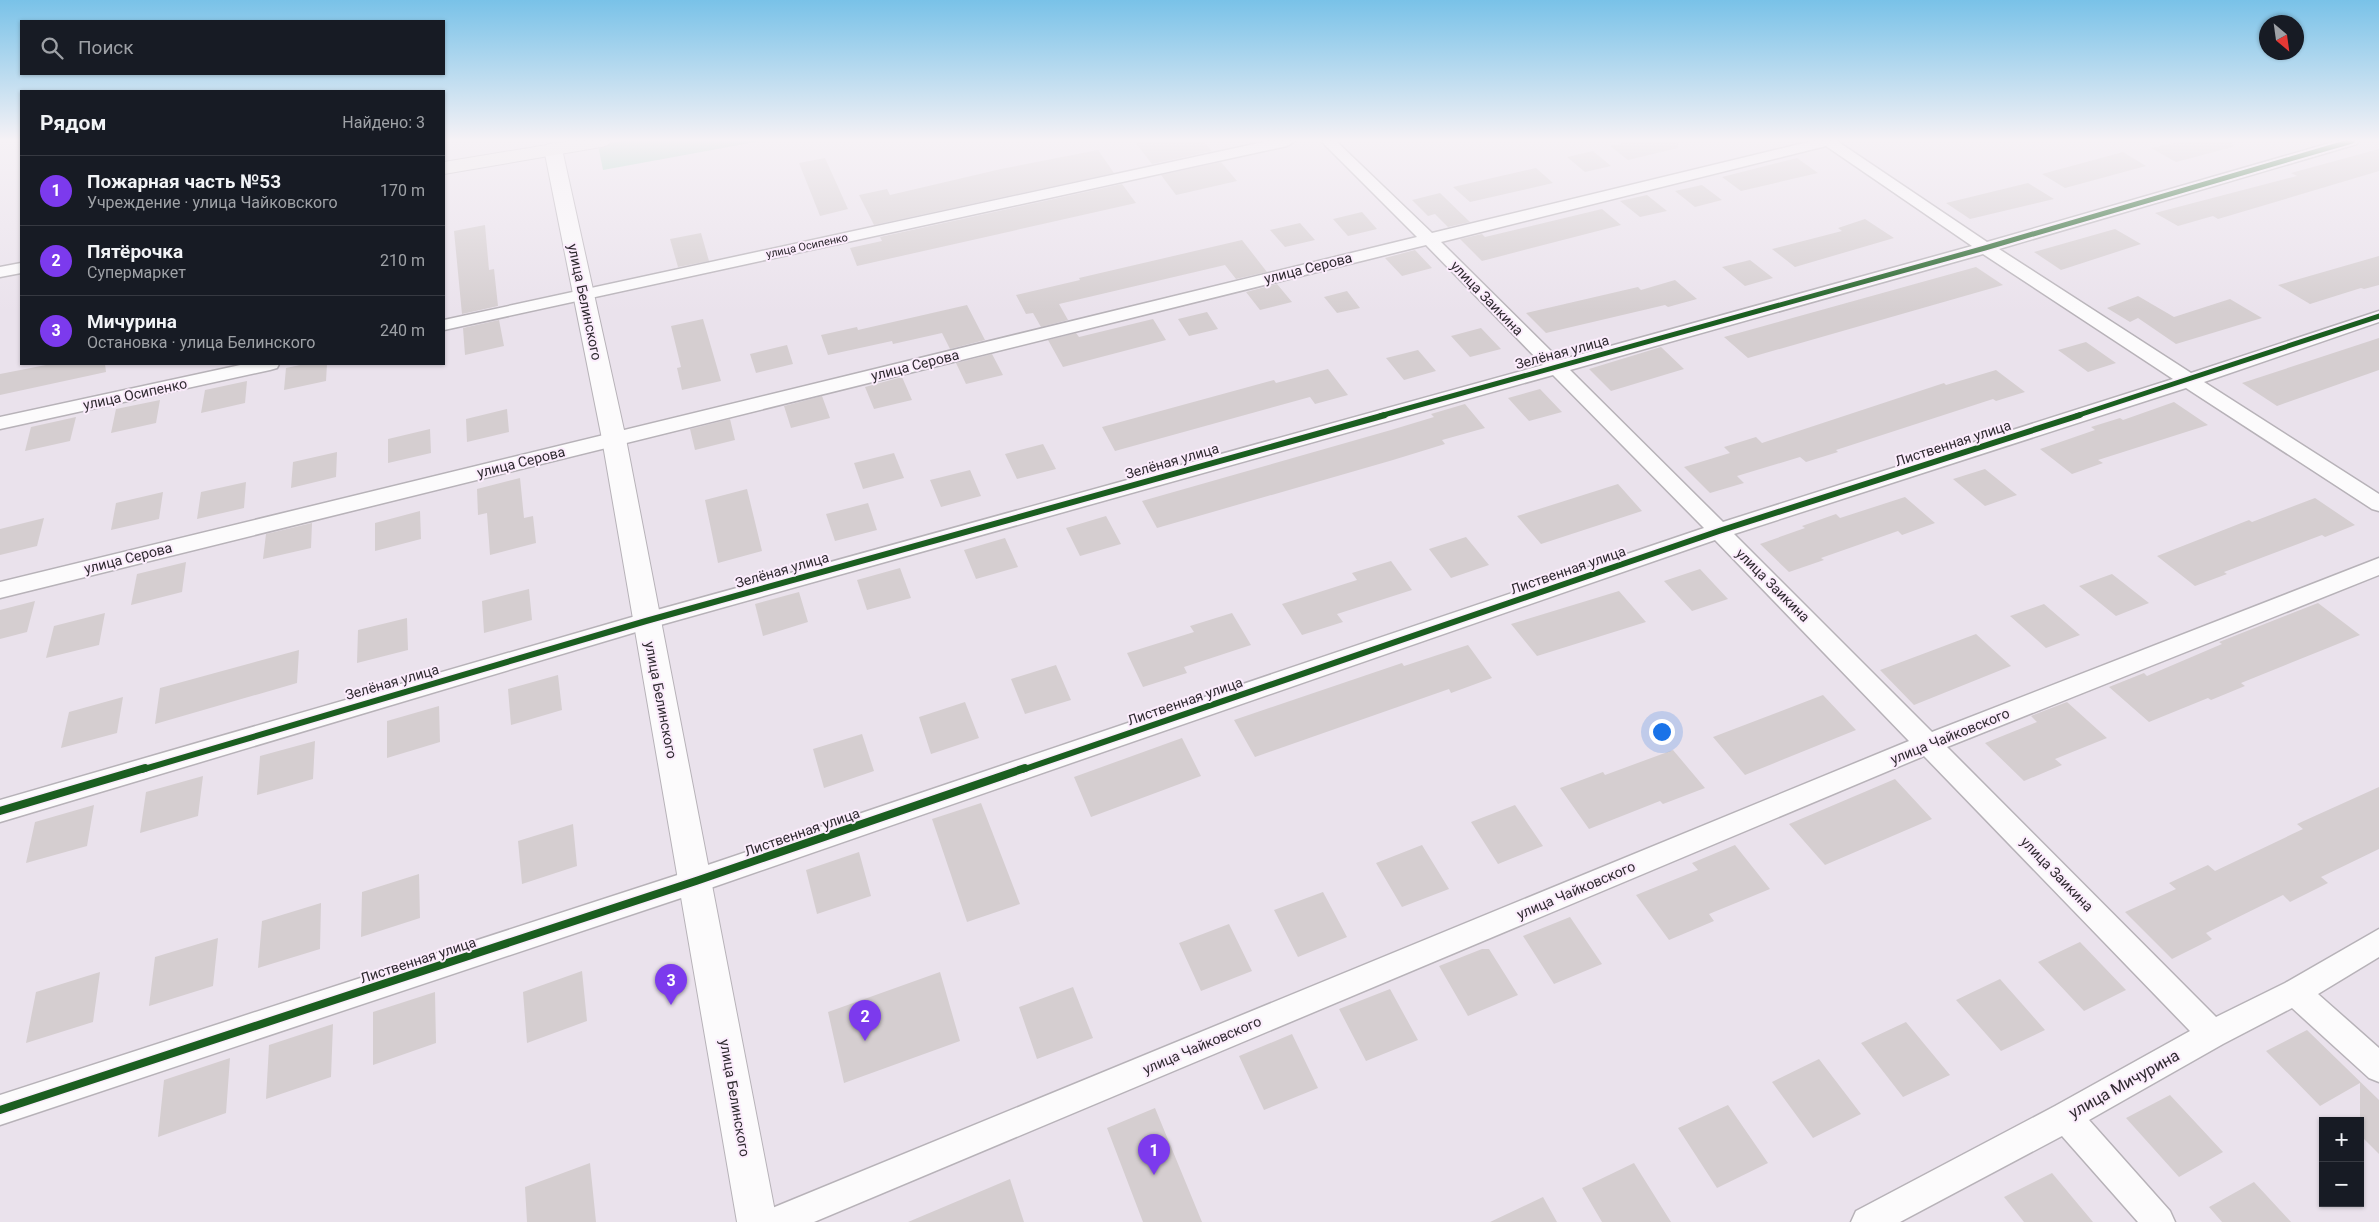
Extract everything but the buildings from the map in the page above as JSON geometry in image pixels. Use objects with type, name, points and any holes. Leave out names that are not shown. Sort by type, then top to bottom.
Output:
[{"type":"street","name":"улица Белинского","points":[[563,198],[614,439],[757,1222]]},
{"type":"street","name":"улица Осипенко","points":[[445,325],[1022,198]]},
{"type":"street","name":"улица Заикина","points":[[1387,198],[1720,531],[2213,1034]]},
{"type":"street","name":"улица Серова","points":[[0,590],[1596,198]]},
{"type":"street","points":[[1912,198],[2188,381],[2379,504]]},
{"type":"street","name":"Зелёная улица","points":[[0,811],[646,621],[1985,248],[2155,198]]},
{"type":"street","points":[[0,272],[20,268]]},
{"type":"street","name":"Лиственная улица","points":[[0,1110],[696,881],[1720,531],[2188,381],[2379,316]]},
{"type":"street","name":"улица Осипенко","points":[[0,423],[265,365]]},
{"type":"street","name":"улица Чайковского","points":[[776,1222],[1930,744],[2379,566]]},
{"type":"street","name":"улица Мичурина","points":[[1867,1222],[2066,1117],[2213,1034],[2295,992],[2379,942]]},
{"type":"street","points":[[2295,992],[2379,1068]]},
{"type":"street","points":[[2066,1117],[2159,1222]]},
{"type":"cycle path","points":[[0,811],[646,621],[1985,248],[2156,198]]},
{"type":"cycle path","points":[[0,1110],[696,881],[1719,531],[2187,381],[2379,316]]},
{"type":"place","name":"Мичурина","points":[[671,1005]]},
{"type":"place","name":"Пятёрочка","points":[[865,1041]]},
{"type":"place","name":"Пожарная часть №53","points":[[1154,1175]]}]
